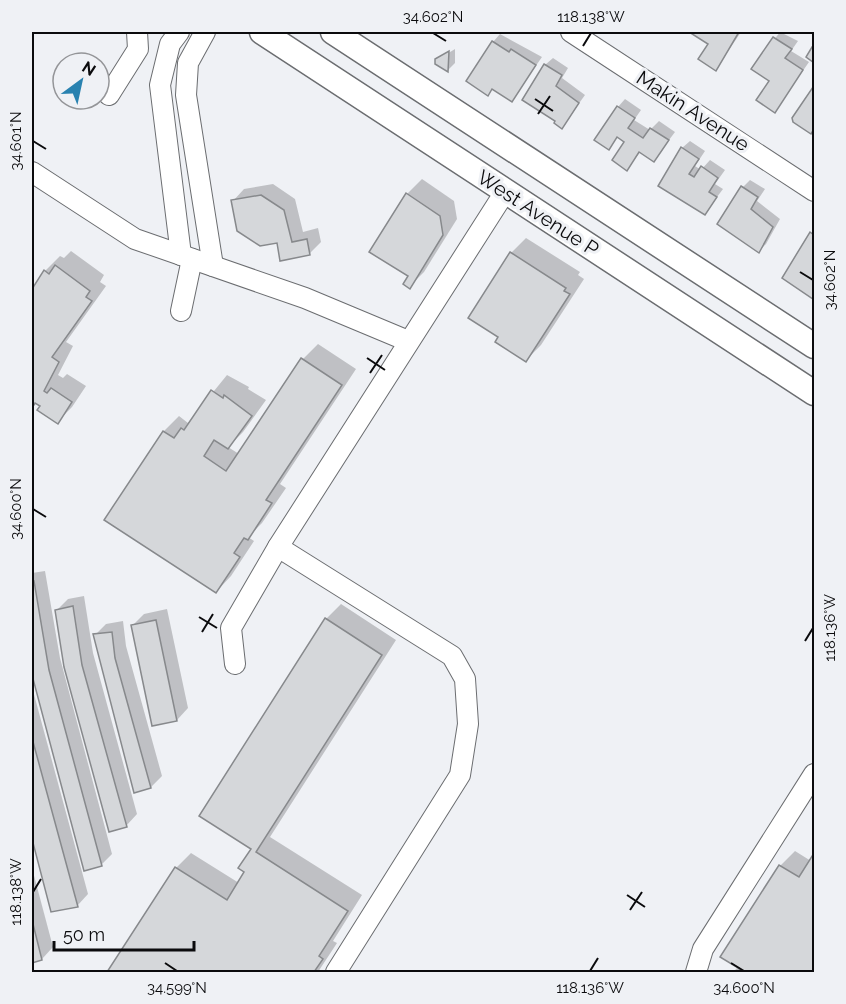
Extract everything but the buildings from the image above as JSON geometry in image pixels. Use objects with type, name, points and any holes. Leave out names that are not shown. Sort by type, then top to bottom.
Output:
[{"type":"main road","name":"West Avenue P","points":[[262,32],[814,393]]},
{"type":"main road","name":"West Avenue P","points":[[333,32],[814,346]]},
{"type":"street","points":[[111,92],[138,49],[137,32]]},
{"type":"street","points":[[179,32],[170,44],[160,85],[186,257],[181,311]]},
{"type":"street","points":[[205,32],[189,63],[186,95],[213,266]]},
{"type":"street","name":"Makin Avenue","points":[[571,32],[814,191]]},
{"type":"street","points":[[32,172],[135,239],[305,298],[408,341]]},
{"type":"street","points":[[235,664],[231,628],[278,547],[505,192]]},
{"type":"street","points":[[278,547],[452,656],[465,679],[468,723],[460,775],[336,972]]},
{"type":"street","points":[[696,972],[703,950],[814,774]]}]
